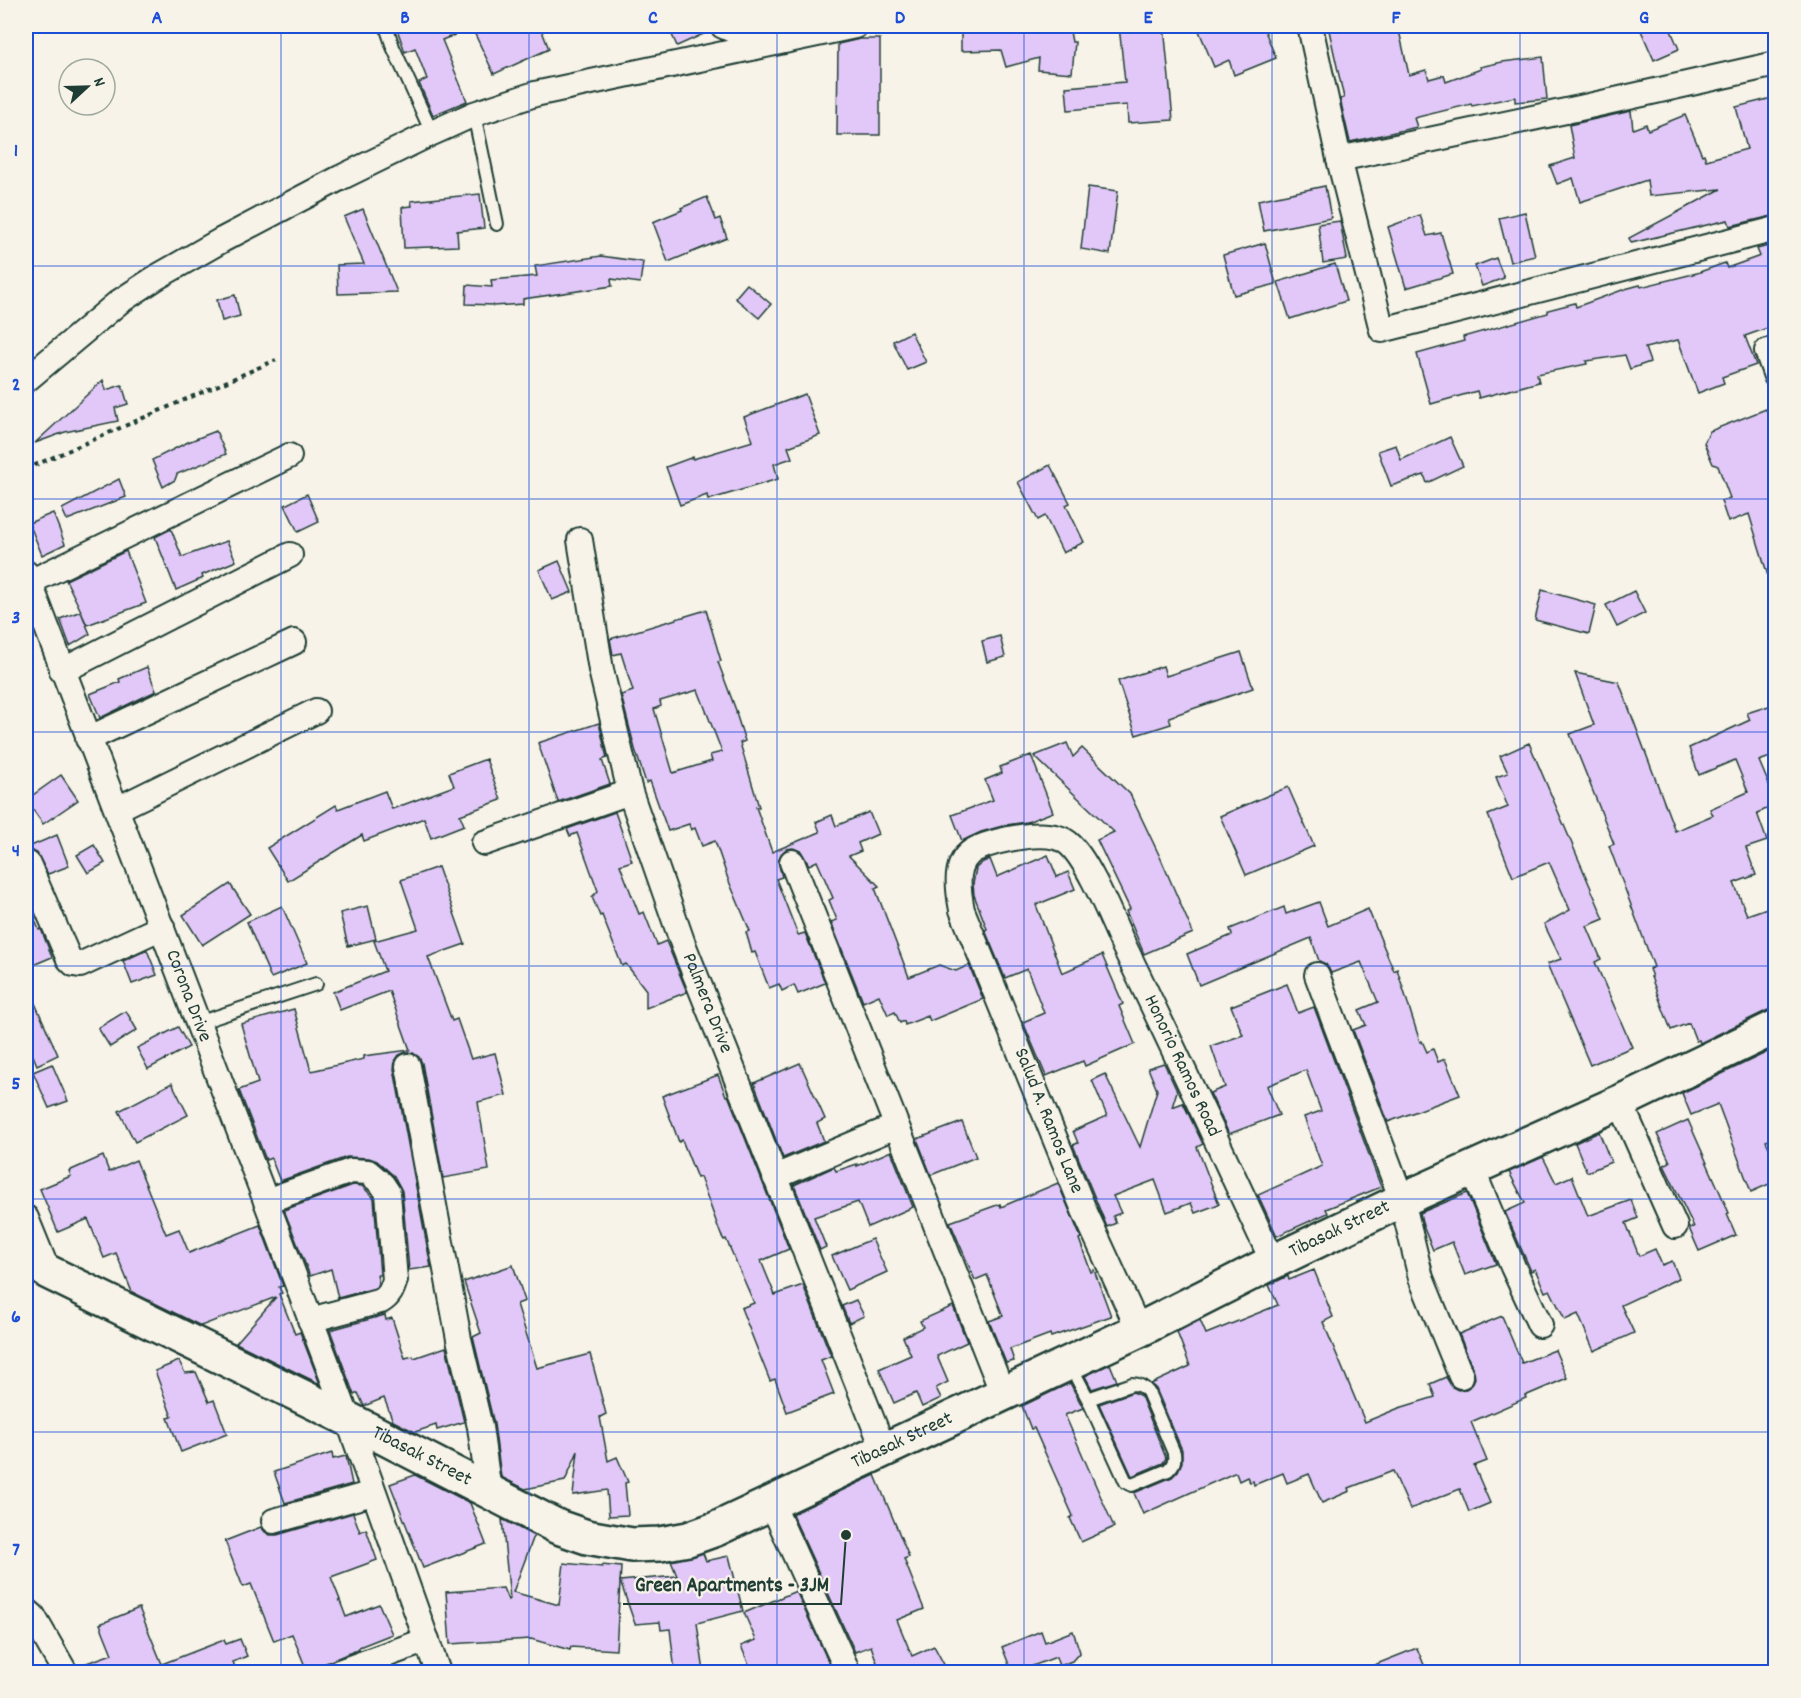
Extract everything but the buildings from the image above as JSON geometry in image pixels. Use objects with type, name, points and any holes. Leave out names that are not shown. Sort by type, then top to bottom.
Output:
[{"type":"street","points":[[723,26],[765,44]]},
{"type":"street","points":[[26,380],[119,302],[157,277],[222,240],[474,114],[535,94],[855,26]]},
{"type":"street","points":[[1310,26],[1339,159],[1382,330],[1776,229]]},
{"type":"street","points":[[1339,159],[1776,64]]},
{"type":"street","points":[[1767,351],[1776,376]]},
{"type":"street","points":[[28,578],[289,456]]},
{"type":"street","name":"Palmera Drive","points":[[580,540],[602,670],[630,792],[683,944],[884,1450]]},
{"type":"street","points":[[62,671],[290,555]]},
{"type":"street","name":"Corona Drive","points":[[28,578],[348,1419],[438,1672]]},
{"type":"street","points":[[88,739],[294,642]]},
{"type":"street","points":[[117,809],[316,711]]},
{"type":"street","points":[[484,843],[630,792]]},
{"type":"street","name":"Honorio Ramos Road","points":[[963,910],[958,876],[962,862],[968,854],[996,843],[1032,836],[1046,836],[1066,841],[1078,852],[1273,1262]]},
{"type":"street","points":[[792,862],[1003,1394]]},
{"type":"street","points":[[28,864],[69,959],[74,963],[80,965],[162,927]]},
{"type":"street","name":"Salud A. Ramos Lane","points":[[963,910],[1084,1210],[1139,1330]]},
{"type":"street","points":[[1317,975],[1402,1200],[1421,1278],[1461,1376]]},
{"type":"street","name":"Tibasak Street","points":[[37,1264],[558,1527],[587,1538],[632,1545],[660,1544],[688,1539],[716,1529],[772,1504],[1139,1330],[1402,1200],[1620,1102],[1776,1027]]},
{"type":"street","points":[[408,1066],[459,1339],[480,1427],[489,1492]]},
{"type":"street","points":[[1620,1102],[1675,1226]]},
{"type":"street","points":[[775,1177],[896,1126]]},
{"type":"street","points":[[1472,1169],[1540,1325]]},
{"type":"street","points":[[266,1201],[351,1171],[368,1172],[382,1184],[388,1193],[395,1280],[392,1290],[387,1298],[381,1301],[310,1320]]},
{"type":"street","points":[[26,1218],[37,1264]]},
{"type":"street","points":[[274,1521],[373,1493]]},
{"type":"street","points":[[772,1504],[848,1672]]},
{"type":"street","points":[[26,1610],[33,1616],[65,1672]]},
{"type":"street","points":[[339,1672],[427,1640]]},
{"type":"lane","points":[[386,26],[432,133]]},
{"type":"lane","points":[[474,114],[497,224]]},
{"type":"lane","points":[[198,1023],[316,984]]},
{"type":"lane","points":[[1069,1363],[1126,1482],[1132,1485],[1168,1470],[1175,1460],[1174,1453],[1144,1387],[1132,1384],[1088,1399]]},
{"type":"path","points":[[26,469],[276,360]]},
{"type":"place","name":"Green Apartments - 3JM","points":[[846,1535]]}]
